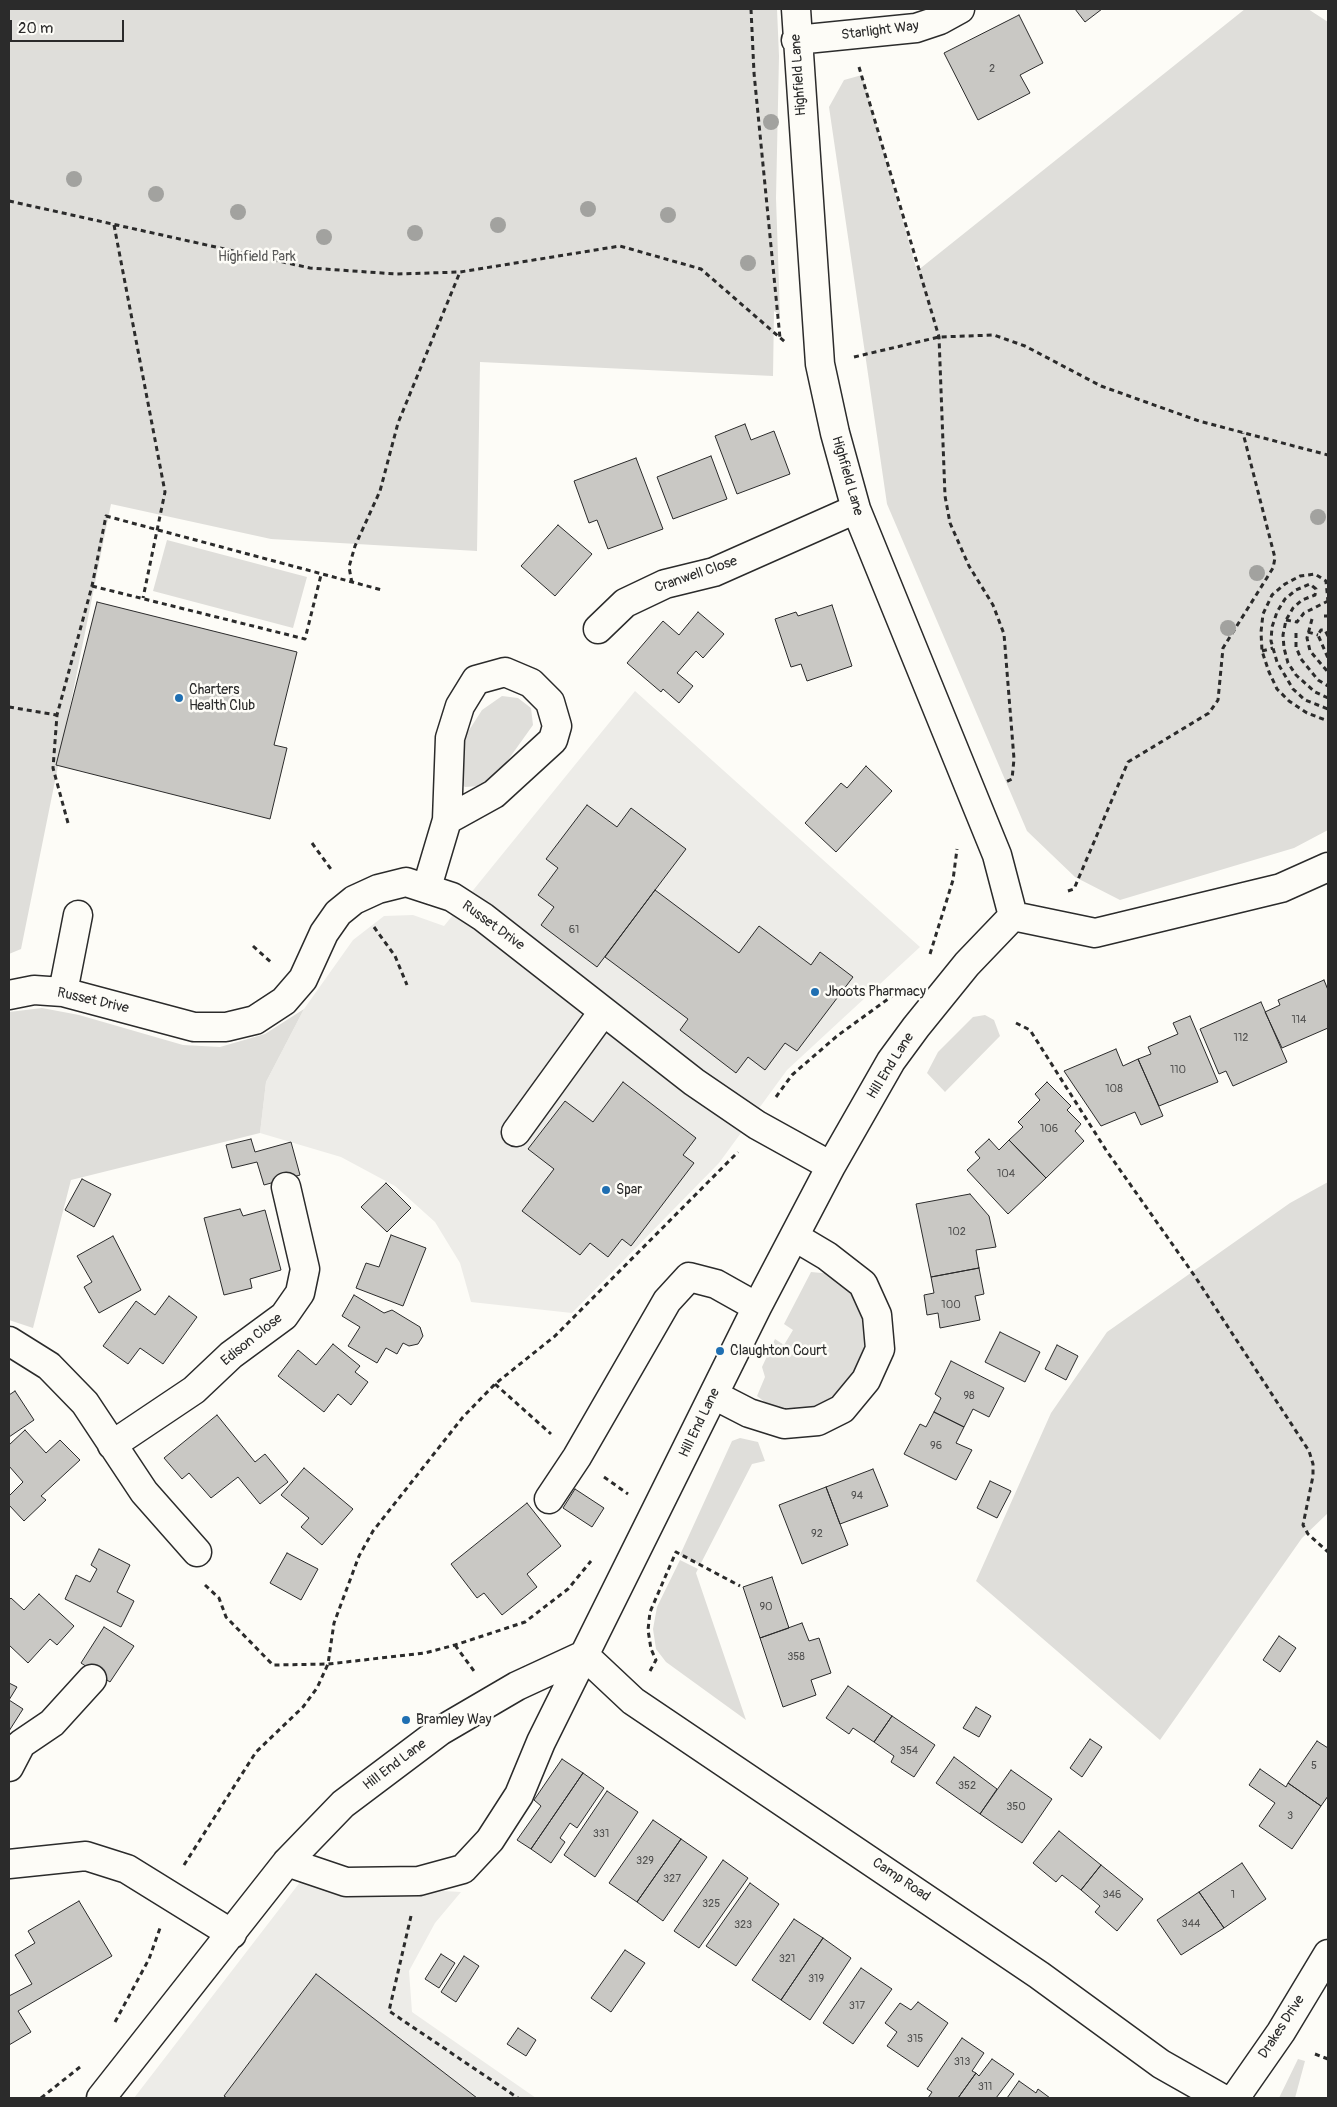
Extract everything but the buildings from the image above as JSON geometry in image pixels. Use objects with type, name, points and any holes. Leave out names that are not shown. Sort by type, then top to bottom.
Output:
[{"type":"street","name":"Highfield Lane","points":[[796,9],[796,40],[820,364],[835,433],[856,509],[996,855],[1012,916]]},
{"type":"street","name":"Starlight Way","points":[[796,40],[916,28],[940,20],[960,9]]},
{"type":"street","name":"Cranwell Close","points":[[598,629],[625,603],[665,584],[714,572],[856,509]]},
{"type":"street","points":[[427,887],[447,820],[450,738],[460,706],[476,680],[505,672],[531,683],[550,702],[557,726],[554,740],[494,794],[447,820]]},
{"type":"street","points":[[1012,916],[1095,932],[1281,888],[1328,867]]},
{"type":"street","name":"Russet Drive","points":[[9,995],[34,990],[63,992],[194,1026],[226,1027],[255,1020],[284,1001],[303,979],[324,933],[338,912],[354,900],[378,889],[406,882],[427,887],[452,897],[483,917],[694,1082],[757,1125],[831,1166]]},
{"type":"street","points":[[63,992],[78,915]]},
{"type":"street","name":"Hill End Lane","points":[[102,2098],[287,1862],[343,1804],[440,1731],[517,1686],[584,1655],[757,1306],[831,1166],[891,1061],[967,964],[1012,916]]},
{"type":"street","points":[[516,1132],[603,1012]]},
{"type":"street","name":"Edison Close","points":[[112,1446],[194,1390],[231,1355],[284,1316],[300,1293],[305,1269],[286,1187]]},
{"type":"street","points":[[714,1395],[749,1413],[784,1424],[818,1422],[842,1409],[866,1380],[880,1349],[877,1315],[864,1284],[827,1256],[795,1237]]},
{"type":"street","points":[[549,1500],[577,1458],[667,1302],[689,1277],[716,1284],[757,1306]]},
{"type":"street","points":[[9,1342],[49,1366],[85,1402],[112,1446],[144,1492],[197,1552]]},
{"type":"street","points":[[287,1862],[346,1882],[419,1881],[463,1869],[490,1840],[519,1795],[541,1742],[584,1655]]},
{"type":"street","name":"Camp Road","points":[[584,1655],[633,1701],[1015,1958],[1161,2064],[1221,2098]]},
{"type":"street","points":[[9,1767],[21,1744],[52,1723],[92,1679]]},
{"type":"street","points":[[9,1864],[86,1856],[127,1869],[232,1934]]},
{"type":"street","name":"Drakes Drive","points":[[1235,2098],[1280,2032],[1328,1954]]},
{"type":"path","points":[[751,9],[754,73],[780,338]]},
{"type":"path","points":[[863,34],[859,66],[939,336],[945,496],[950,523],[969,566],[993,605],[1004,634],[1014,759],[1012,778],[994,790],[972,797]]},
{"type":"path","points":[[9,201],[310,268],[397,274],[460,272],[620,246],[701,269],[780,338],[820,364],[939,336],[994,335],[1025,346],[1101,386],[1199,420],[1328,455]]},
{"type":"path","points":[[114,225],[165,492],[159,531],[143,598]]},
{"type":"path","points":[[352,583],[349,567],[355,546],[380,491],[398,423],[460,272]]},
{"type":"path","points":[[1065,892],[1074,888],[1128,762],[1209,713],[1218,700],[1223,648],[1273,568],[1275,558],[1243,433]]},
{"type":"path","points":[[68,823],[54,768],[57,714],[92,586],[106,516],[382,590]]},
{"type":"path","points":[[92,586],[305,639],[321,574]]},
{"type":"path","points":[[1286,620],[1297,622],[1304,613],[1328,601],[1326,582],[1315,574],[1300,576],[1285,584],[1272,595],[1263,614],[1261,632],[1262,651],[1268,672],[1278,689],[1289,701],[1307,713],[1328,721]]},
{"type":"path","points":[[1328,698],[1304,684],[1288,663],[1283,635],[1286,620],[1293,608],[1302,600],[1315,595],[1316,589],[1310,584],[1296,590],[1285,599],[1277,612],[1272,627],[1273,648],[1277,662],[1292,689],[1306,700],[1328,709]]},
{"type":"path","points":[[1312,618],[1307,638],[1310,652],[1328,672]]},
{"type":"path","points":[[1318,635],[1321,630],[1325,630],[1328,636]]},
{"type":"path","points":[[1308,632],[1318,635],[1328,658]]},
{"type":"path","points":[[1296,633],[1296,648],[1301,659],[1318,680],[1328,686]]},
{"type":"path","points":[[1262,651],[1273,648]]},
{"type":"path","points":[[9,707],[57,714]]},
{"type":"path","points":[[312,843],[335,875]]},
{"type":"path","points":[[929,956],[953,880],[957,847]]},
{"type":"path","points":[[373,926],[395,956],[407,985]]},
{"type":"path","points":[[253,946],[275,966]]},
{"type":"path","points":[[112,2028],[150,1959],[159,1932],[167,1892],[256,1752],[302,1708],[317,1688],[328,1664],[334,1623],[359,1556],[373,1531],[464,1418],[495,1384],[555,1336],[740,1150],[792,1075],[837,1036],[903,989]]},
{"type":"path","points":[[1016,1023],[1030,1030],[1106,1150],[1194,1275],[1309,1451],[1313,1464],[1313,1476],[1303,1525],[1308,1534],[1328,1552]]},
{"type":"path","points":[[676,1552],[740,1586]]},
{"type":"path","points":[[419,1881],[389,2011],[518,2098]]},
{"type":"path","points":[[1315,2054],[1328,2059]]},
{"type":"path","points":[[41,2098],[82,2065]]},
{"type":"shaded area","points":[[635,691],[920,947],[787,1070],[719,1163],[572,1313],[471,1302],[460,1263],[435,1222],[395,1186],[341,1157],[260,1133],[266,1082],[304,1009],[353,940],[384,916],[413,915],[444,926]]},
{"type":"shaded area","points":[[304,1877],[353,1886],[461,1892],[435,1923],[409,1971],[412,2012],[536,2098],[134,2098]]},
{"type":"green space","name":"Highfield Park","points":[[9,9],[777,9],[779,56],[776,198],[780,315],[774,311],[773,376],[480,362],[477,551],[271,539],[111,504],[21,949],[9,954]]},
{"type":"green space","points":[[1245,9],[1308,9],[1328,22],[1328,830],[1294,848],[1120,900],[1075,877],[1027,831],[887,504],[829,107],[844,80],[862,75],[917,271]]},
{"type":"green space","points":[[167,540],[307,577],[293,628],[153,591]]},
{"type":"green space","points":[[502,696],[518,698],[531,708],[533,725],[498,774],[480,786],[465,787],[459,782],[466,735],[482,710]]},
{"type":"green space","points":[[42,1008],[79,1015],[183,1045],[220,1047],[265,1034],[304,1009],[266,1082],[260,1133],[71,1180],[33,1328],[9,1320],[9,1012]]},
{"type":"green space","points":[[985,1015],[994,1020],[1000,1036],[945,1092],[927,1073],[938,1052],[973,1017]]},
{"type":"green space","points":[[1328,1182],[1328,1513],[1302,1538],[1160,1740],[976,1581],[1051,1413],[1107,1332],[1290,1203]]},
{"type":"green space","points":[[811,1272],[832,1274],[853,1294],[863,1318],[866,1342],[854,1371],[841,1390],[825,1403],[805,1410],[783,1411],[770,1406],[757,1396],[765,1377],[762,1367],[775,1339],[784,1345],[793,1330],[784,1324]]},
{"type":"green space","points":[[740,1438],[758,1442],[765,1461],[752,1464],[700,1565],[680,1555],[732,1441]]},
{"type":"green space","points":[[680,1560],[698,1569],[696,1573],[746,1720],[666,1662],[656,1649],[653,1629],[657,1607]]},
{"type":"green space","points":[[1298,2059],[1305,2061],[1295,2098],[1279,2098]]},
{"type":"place","name":"Charters Health Club","points":[[179,698]]},
{"type":"place","name":"Jhoots Pharmacy","points":[[815,992]]},
{"type":"place","name":"Spar","points":[[606,1190]]},
{"type":"place","name":"Claughton Court","points":[[720,1351]]},
{"type":"place","name":"Bramley Way","points":[[406,1720]]}]
